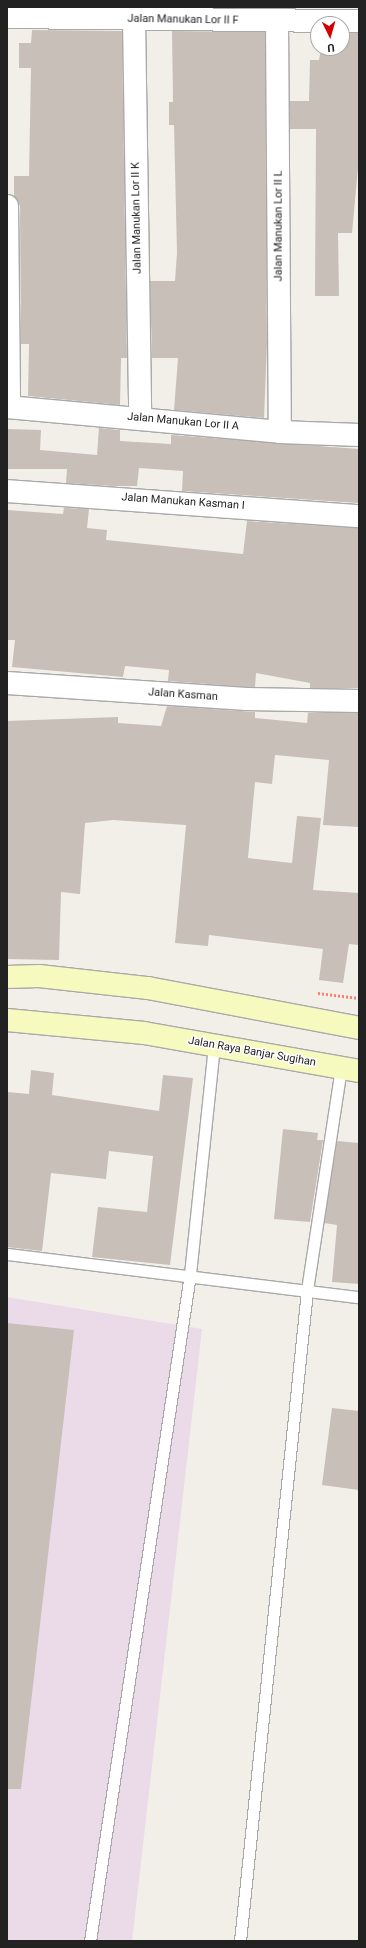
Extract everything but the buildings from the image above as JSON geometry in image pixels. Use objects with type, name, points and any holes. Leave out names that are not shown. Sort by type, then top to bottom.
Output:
[{"type":"main road","points":[[7,977],[39,976],[148,988],[359,1028]]},
{"type":"main road","name":"Jalan Raya Banjar Sugihan","points":[[7,1020],[144,1033],[350,1069]]},
{"type":"street","name":"Jalan Manukan Lor II F","points":[[7,17],[359,21]]},
{"type":"street","name":"Jalan Manukan Lor II K","points":[[134,19],[140,418]]},
{"type":"street","name":"Jalan Manukan Lor II L","points":[[277,21],[280,432]]},
{"type":"street","points":[[7,206],[8,407]]},
{"type":"street","name":"Jalan Manukan Lor II A","points":[[8,407],[280,432],[359,435]]},
{"type":"street","name":"Jalan Manukan Kasman I","points":[[7,491],[359,516]]},
{"type":"street","name":"Jalan Kasman","points":[[7,684],[246,699],[359,701]]},
{"type":"lane","points":[[90,1941],[190,1274],[214,1045]]},
{"type":"lane","points":[[240,1941],[307,1290],[350,1069]]},
{"type":"lane","points":[[7,1254],[190,1274],[359,1297]]},
{"type":"shaded area","points":[[7,1297],[202,1329],[132,1941],[7,1941]]}]
